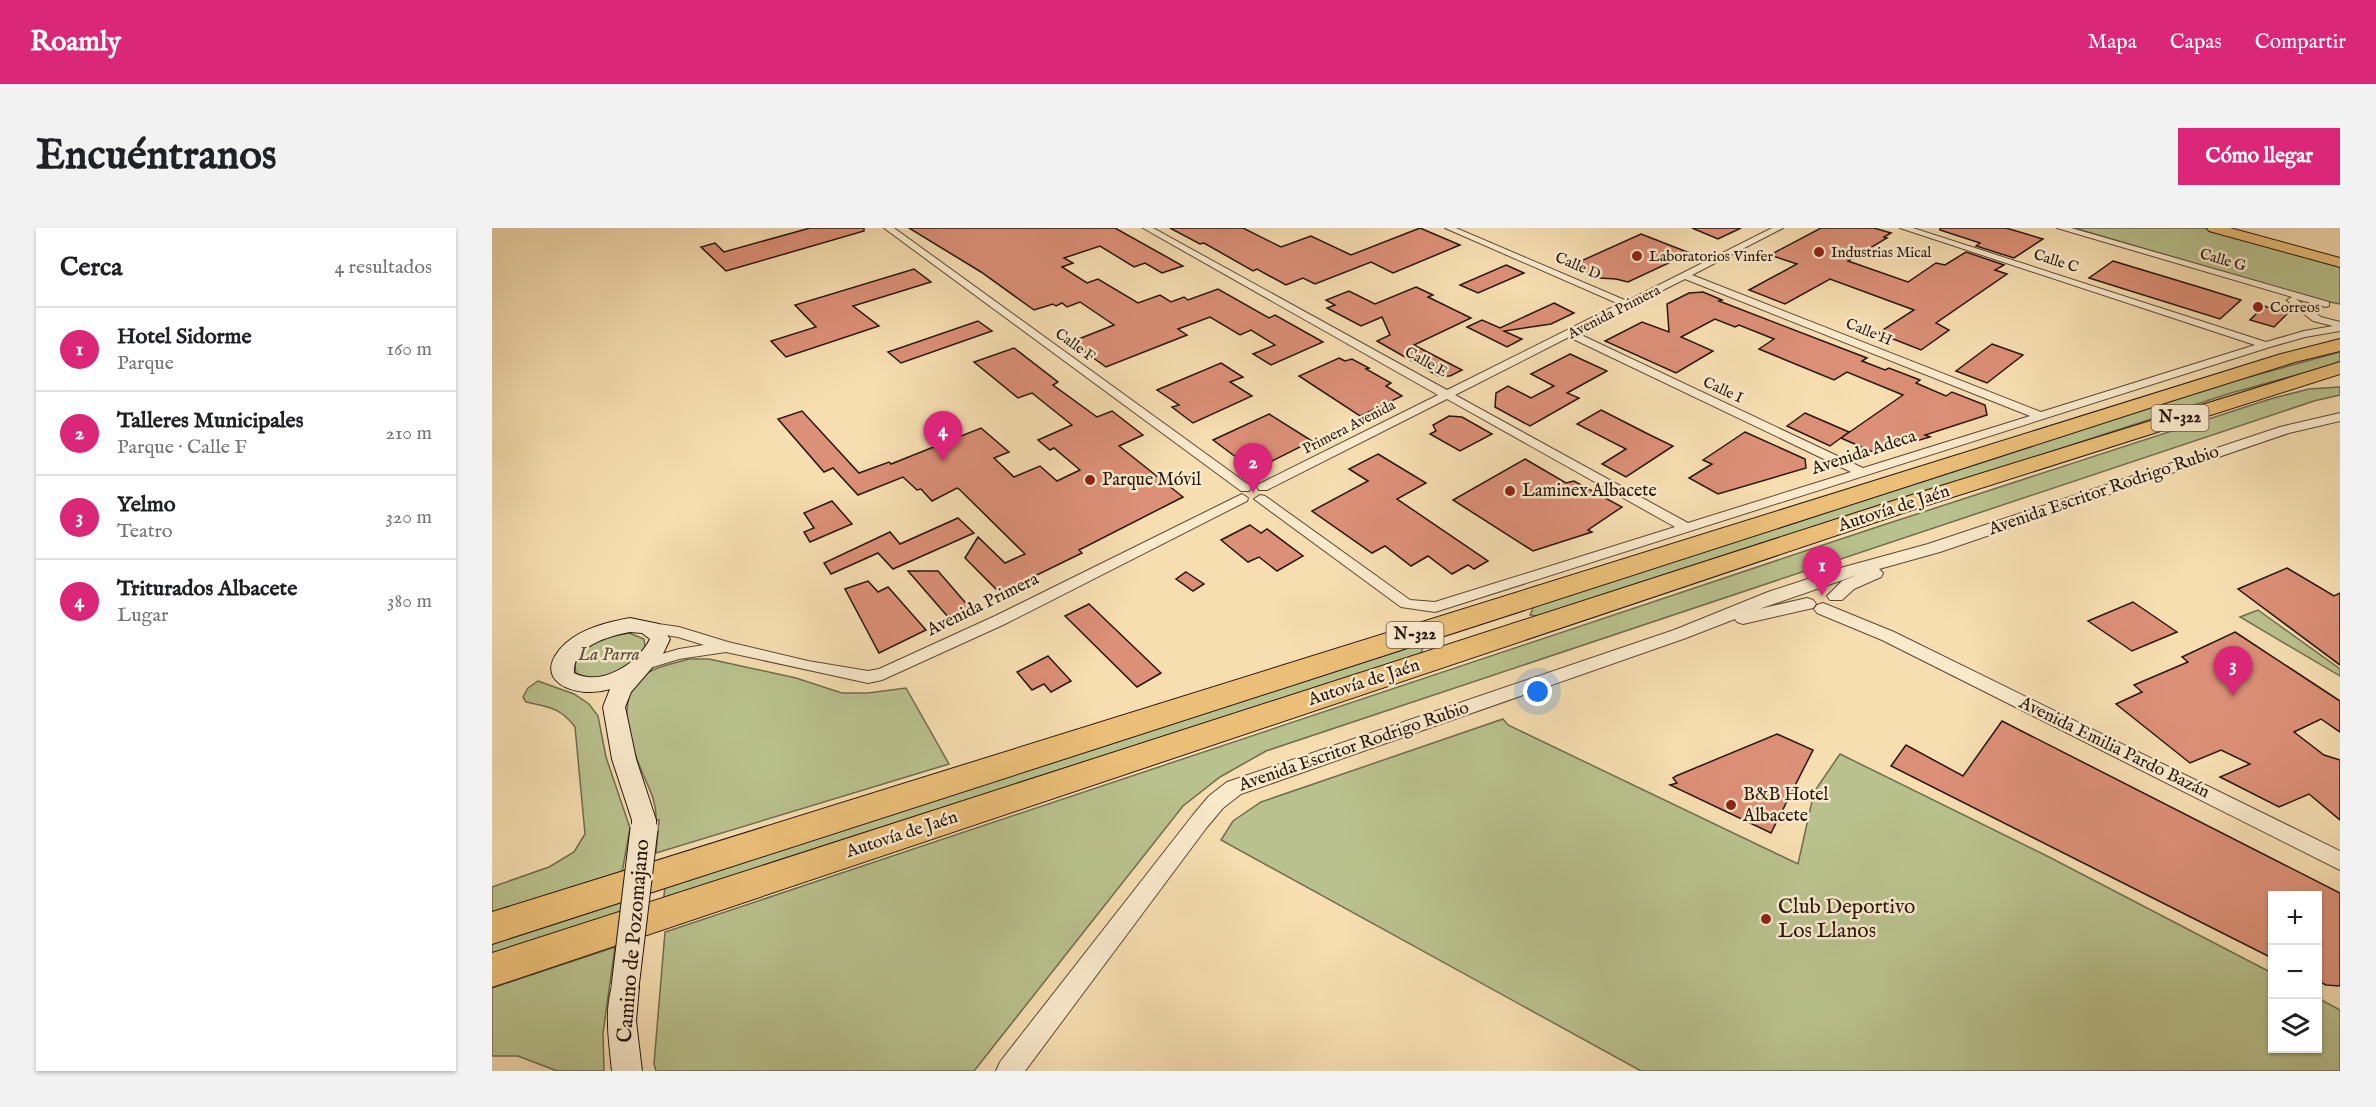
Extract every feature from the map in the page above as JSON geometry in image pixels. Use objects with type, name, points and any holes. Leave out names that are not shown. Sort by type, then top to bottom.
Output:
[{"type":"highway","name":"Autovía de Jaén","points":[[492,928],[2288,343],[2340,344]]},
{"type":"highway","name":"Autovía de Jaén","points":[[492,970],[1907,504],[2340,368]]},
{"type":"highway","points":[[2282,385],[2340,382]]},
{"type":"main road","points":[[2214,228],[2340,262]]},
{"type":"main road","points":[[2239,228],[2340,255]]},
{"type":"main road","points":[[642,625],[651,628],[660,639],[658,647],[640,667],[621,689],[614,707],[603,697],[563,677],[561,670],[569,653],[596,634],[616,627],[642,625]]},
{"type":"main road","points":[[578,684],[608,682],[640,667]]},
{"type":"main road","name":"Camino de Pozomajano","points":[[614,707],[624,759],[644,820],[622,1021],[627,1071]]},
{"type":"street","name":"Calle F","points":[[888,228],[1243,493]]},
{"type":"street","name":"Calle E","points":[[1148,228],[1687,528]]},
{"type":"street","name":"Calle D","points":[[1449,228],[1629,305]]},
{"type":"street","name":"Avenida Primera","points":[[1448,394],[1779,228]]},
{"type":"street","name":"Calle C","points":[[1904,228],[2199,324],[2288,343]]},
{"type":"street","name":"Calle G","points":[[2061,228],[2273,290],[2340,307]]},
{"type":"street","name":"Calle H","points":[[1686,276],[2041,416]]},
{"type":"street","name":"Calle G","points":[[2273,290],[2340,327]]},
{"type":"street","points":[[2288,343],[2311,313],[2309,306],[2326,304]]},
{"type":"street","name":"Calle C","points":[[2199,324],[2288,343]]},
{"type":"street","name":"Calle C","points":[[2199,324],[2219,333],[2230,342],[2233,348],[2227,357]]},
{"type":"street","name":"Avenida Adeca","points":[[1262,493],[1406,604],[1435,607],[2227,357],[2288,343],[2340,327]]},
{"type":"street","name":"Calle I","points":[[1570,334],[1862,472]]},
{"type":"street","name":"Calle C","points":[[2246,335],[2288,343]]},
{"type":"street","name":"Primera Avenida","points":[[1262,493],[1448,394]]},
{"type":"street","name":"Avenida Escritor Rodrigo Rubio","points":[[2285,430],[2340,407]]},
{"type":"street","name":"Avenida Escritor Rodrigo Rubio","points":[[1820,597],[1850,571],[1923,552],[2285,430],[2340,417]]},
{"type":"street","points":[[1243,493],[1249,501],[1262,493]]},
{"type":"street","name":"Avenida Primera","points":[[727,647],[868,677],[882,674],[1000,620],[1243,493]]},
{"type":"street","name":"Avenida Escritor Rodrigo Rubio","points":[[1009,1071],[1205,814],[1234,788],[1680,634],[1820,597],[1923,552]]},
{"type":"street","name":"Avenida Emilia Pardo Bazán","points":[[1820,597],[1888,636],[2340,861]]},
{"type":"street","points":[[651,628],[680,632],[727,647]]},
{"type":"street","points":[[640,667],[679,654],[727,647]]},
{"type":"green space","points":[[2074,228],[2204,228],[2340,266],[2340,304],[2315,299]]},
{"type":"green space","points":[[2340,352],[2340,363],[2231,393],[1543,617],[1530,615],[1534,606],[2209,388]]},
{"type":"green space","points":[[2340,387],[2340,395],[2314,401],[1266,751],[1220,777],[1183,806],[974,1071],[656,1071],[654,1064],[665,932],[1877,527],[2270,399],[2309,389]]},
{"type":"green space","points":[[2258,610],[2340,669],[2340,676],[2240,617]]},
{"type":"green space","name":"La Parra","points":[[629,633],[644,639],[645,647],[633,662],[605,676],[594,677],[576,673],[574,662],[585,649],[605,638]]},
{"type":"green space","points":[[1410,647],[1423,648],[1419,658],[663,904],[665,887]]},
{"type":"green space","points":[[689,659],[709,659],[796,678],[842,693],[868,693],[906,688],[949,764],[656,853],[659,820],[656,820],[654,801],[637,761],[630,736],[627,723],[629,698],[634,687],[646,674]]},
{"type":"green space","points":[[538,681],[574,694],[589,704],[598,716],[606,757],[630,828],[622,873],[492,917],[492,887],[549,867],[574,852],[585,834],[575,727],[559,712],[526,702],[523,697],[528,688]]},
{"type":"green space","name":"Club Deportivo Los Llanos","points":[[1503,719],[1508,725],[1798,864],[1814,792],[1840,754],[2049,857],[2268,971],[2268,1053],[2322,1053],[2322,1000],[2340,1010],[2340,1071],[1641,1071],[1221,840],[1233,821],[1261,802]]},
{"type":"green space","points":[[625,895],[622,920],[492,962],[492,938]]},
{"type":"green space","points":[[615,947],[603,1033],[604,1071],[557,1071],[518,1056],[492,1056],[492,988]]},
{"type":"building","points":[[810,228],[864,228],[864,231],[726,271],[701,247],[715,243],[724,252]]},
{"type":"building","points":[[909,228],[1115,228],[1183,266],[1162,273],[1145,263],[1134,267],[1100,246],[1064,258],[1073,263],[1062,267],[1087,283],[1098,279],[1138,303],[1160,295],[1171,302],[1184,297],[1188,300],[1218,289],[1269,318],[1275,315],[1323,342],[1271,365],[1253,354],[1275,345],[1251,330],[1240,335],[1210,317],[1178,329],[1187,335],[1106,367],[1071,342],[1114,325],[1080,302],[1067,307],[1062,303],[1034,310],[981,272]]},
{"type":"building","points":[[1170,228],[1243,228],[1281,247],[1311,236],[1351,255],[1420,228],[1460,245],[1393,273],[1371,262],[1315,284],[1303,278],[1286,285],[1257,269],[1253,271],[1204,243],[1200,244]]},
{"type":"building","points":[[1692,228],[1741,228],[1718,239]]},
{"type":"building","points":[[1821,228],[1874,228],[1891,233],[1884,237],[1887,238],[1848,261],[1908,282],[1936,263],[1945,265],[1966,252],[2004,265],[1995,270],[2007,274],[1936,323],[1949,330],[1921,350],[1878,333],[1914,310],[1830,279],[1785,304],[1749,290],[1797,264],[1770,255]]},
{"type":"building","points":[[1940,228],[2006,228],[2043,239],[2014,258],[1976,246],[1980,243],[1940,230]]},
{"type":"building","name":"Laboratorios Vinfer","points":[[1641,234],[1690,253],[1628,282],[1599,278],[1570,266]]},
{"type":"building","points":[[2113,261],[2241,300],[2220,319],[2089,278]]},
{"type":"building","points":[[1506,265],[1524,273],[1478,293],[1460,285]]},
{"type":"building","points":[[914,269],[931,282],[853,306],[879,326],[786,357],[771,341],[816,327],[795,305]]},
{"type":"building","points":[[1416,287],[1433,295],[1428,297],[1471,318],[1414,345],[1462,370],[1450,376],[1438,376],[1377,341],[1390,335],[1382,317],[1361,326],[1327,308],[1335,305],[1326,300],[1349,291],[1375,304]]},
{"type":"building","points":[[1703,292],[1722,300],[1719,301],[1867,358],[1862,361],[1920,380],[1916,383],[1946,396],[1952,392],[1985,405],[1987,415],[1925,435],[1930,437],[1875,453],[1841,438],[1903,395],[1847,372],[1834,380],[1759,349],[1774,339],[1739,325],[1735,327],[1715,319],[1681,337],[1713,351],[1676,373],[1605,341],[1642,322],[1669,332],[1667,304],[1689,293]]},
{"type":"building","points":[[1554,303],[1574,313],[1551,324],[1504,331],[1522,339],[1507,347],[1467,327],[1482,320],[1500,328]]},
{"type":"building","points":[[2264,306],[2287,314],[2274,327],[2250,320]]},
{"type":"building","points":[[978,321],[992,331],[901,363],[888,352]]},
{"type":"building","points":[[1992,344],[2023,355],[1987,383],[1956,371]]},
{"type":"building","points":[[1014,348],[1058,382],[1053,385],[1097,417],[1112,411],[1143,435],[1119,446],[1183,497],[1079,550],[1082,553],[1000,593],[965,558],[978,537],[1005,563],[1025,554],[959,489],[932,501],[921,489],[917,490],[903,477],[858,495],[833,468],[824,472],[778,419],[802,411],[859,473],[889,462],[891,464],[981,428],[1009,452],[994,458],[1014,477],[1040,466],[1057,481],[1080,470],[1054,448],[1050,450],[1038,440],[1072,425],[1032,393],[1018,398],[974,362]]},
{"type":"building","points":[[1570,354],[1607,371],[1567,393],[1579,398],[1530,426],[1495,407],[1496,393],[1508,386],[1531,398],[1554,386],[1531,374]]},
{"type":"building","points":[[1339,358],[1345,361],[1352,359],[1369,368],[1366,369],[1391,383],[1386,386],[1402,396],[1360,416],[1299,376]]},
{"type":"building","points":[[1221,363],[1243,377],[1230,382],[1252,396],[1193,423],[1172,407],[1179,405],[1157,390]]},
{"type":"building","points":[[1601,410],[1673,446],[1626,477],[1602,464],[1626,449],[1577,424]]},
{"type":"building","points":[[1805,413],[1849,432],[1830,446],[1787,426]]},
{"type":"building","points":[[1269,414],[1312,441],[1262,466],[1248,466],[1213,440]]},
{"type":"building","points":[[1449,416],[1462,417],[1492,434],[1460,451],[1430,434],[1436,431],[1433,425]]},
{"type":"building","points":[[1745,432],[1805,459],[1806,468],[1718,494],[1689,478],[1712,464],[1703,460]]},
{"type":"building","points":[[1378,454],[1426,483],[1397,499],[1488,561],[1474,569],[1468,565],[1452,574],[1428,556],[1411,566],[1385,546],[1372,553],[1312,511],[1368,481],[1349,469]]},
{"type":"building","points":[[1525,459],[1566,483],[1574,481],[1622,507],[1588,530],[1592,532],[1533,551],[1453,500]]},
{"type":"building","points":[[832,501],[852,524],[810,542],[804,532],[814,528],[804,513]]},
{"type":"building","points":[[958,518],[974,533],[893,569],[878,553],[831,574],[824,563],[890,532],[900,544]]},
{"type":"building","points":[[1250,525],[1261,533],[1267,529],[1303,556],[1277,571],[1259,557],[1248,562],[1221,540]]},
{"type":"building","points":[[2287,568],[2334,596],[2340,593],[2340,665],[2238,589]]},
{"type":"building","points":[[908,571],[938,571],[970,608],[949,618]]},
{"type":"building","points":[[1186,572],[1204,584],[1193,591],[1176,579]]},
{"type":"building","points":[[868,581],[878,592],[888,587],[926,630],[879,653],[845,589]]},
{"type":"building","points":[[2133,602],[2177,632],[2132,651],[2088,621]]},
{"type":"building","points":[[1089,604],[1161,673],[1137,687],[1065,616]]},
{"type":"building","points":[[2235,632],[2340,701],[2340,732],[2321,719],[2294,732],[2324,755],[2340,760],[2340,820],[2309,794],[2279,807],[2220,777],[2250,764],[2221,750],[2190,763],[2116,704],[2142,692],[2134,685],[2188,662],[2182,657]]},
{"type":"building","points":[[1048,656],[1071,681],[1051,692],[1044,684],[1032,690],[1017,672]]},
{"type":"building","points":[[2002,721],[2340,893],[2340,986],[2322,983],[2322,891],[2268,891],[2268,956],[1891,766],[1906,745],[1963,776]]},
{"type":"building","points":[[1777,734],[1813,750],[1771,833],[1670,785],[1677,783],[1673,778],[1676,776]]},
{"type":"place","name":"Industrias Mical","points":[[1819,252]]},
{"type":"place","name":"Laboratorios Vinfer","points":[[1637,256]]},
{"type":"place","name":"Correos","points":[[2258,307]]},
{"type":"place","name":"Triturados Albacete","points":[[943,461]]},
{"type":"place","name":"Parque Móvil","points":[[1090,480]]},
{"type":"place","name":"Laminex Albacete","points":[[1510,491]]},
{"type":"place","name":"Talleres Municipales","points":[[1253,493]]},
{"type":"place","name":"Hotel Sidorme","points":[[1822,596]]},
{"type":"place","name":"Yelmo","points":[[2233,696]]},
{"type":"place","name":"B&B Hotel Albacete","points":[[1731,805]]},
{"type":"place","name":"Club Deportivo Los Llanos","points":[[1766,919]]}]
